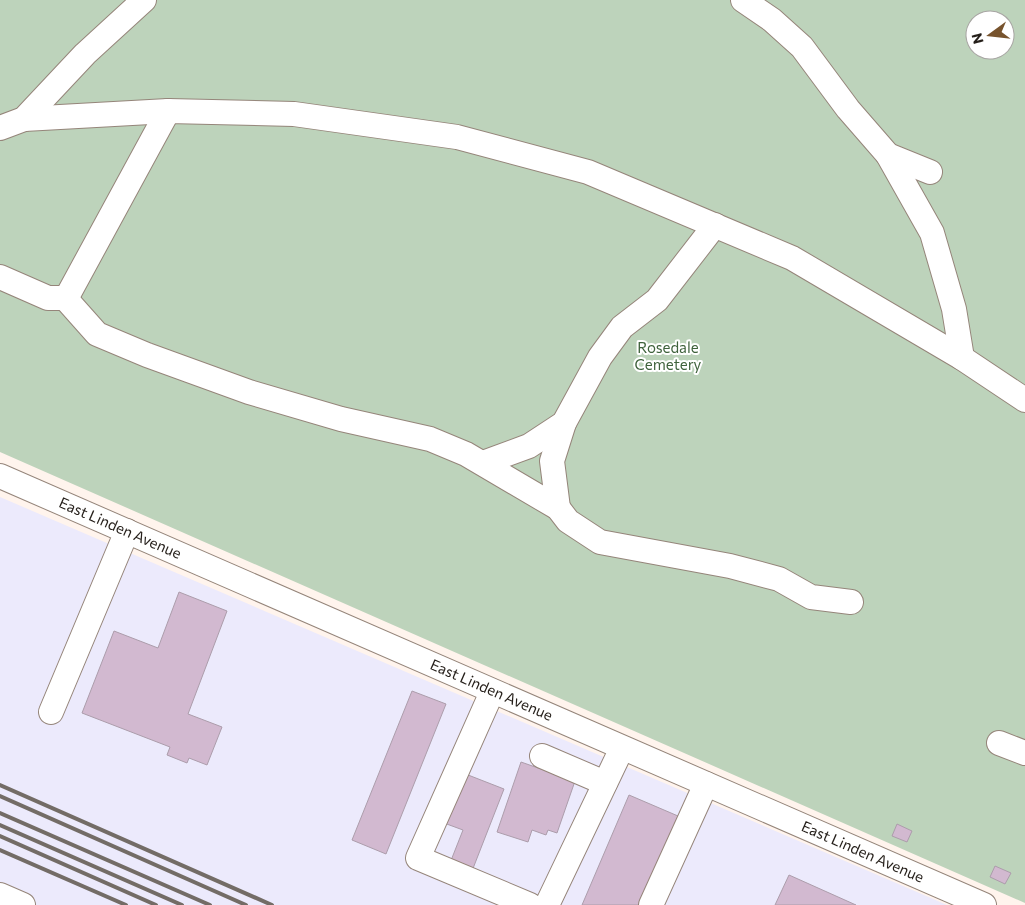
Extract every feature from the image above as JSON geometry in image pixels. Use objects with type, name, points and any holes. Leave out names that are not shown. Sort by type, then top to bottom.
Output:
[{"type":"street","points":[[24,119],[85,54],[144,0]]},
{"type":"street","points":[[743,0],[772,20],[802,47],[848,109],[888,155],[932,233],[954,308],[962,358]]},
{"type":"street","points":[[65,298],[168,111]]},
{"type":"street","points":[[0,128],[24,119],[168,111],[294,114],[457,137],[588,172],[792,258],[962,358],[1025,400]]},
{"type":"street","points":[[888,155],[930,172]]},
{"type":"street","points":[[558,508],[552,460],[564,423],[600,357],[622,327],[657,300],[714,224]]},
{"type":"street","points":[[0,278],[48,298],[65,298],[98,334],[212,381],[341,419],[430,439],[483,463],[558,508],[568,521],[600,542],[730,566],[779,580],[811,597],[851,602]]},
{"type":"street","points":[[483,463],[529,446],[564,423]]},
{"type":"street","name":"East Linden Avenue","points":[[0,476],[984,905]]},
{"type":"street","points":[[51,712],[127,531]]},
{"type":"street","points":[[492,692],[418,858],[530,905]]},
{"type":"street","points":[[999,743],[1025,753]]},
{"type":"street","points":[[547,905],[622,748]]},
{"type":"street","points":[[542,756],[605,783]]},
{"type":"street","points":[[651,905],[706,784]]},
{"type":"street","points":[[0,894],[23,905]]},
{"type":"shaded area","points":[[0,497],[931,898],[947,905],[0,905]]},
{"type":"green space","name":"Rosedale Cemetery","points":[[0,0],[1025,0],[1025,903],[0,452]]},
{"type":"building","points":[[179,592],[227,611],[188,714],[222,727],[207,765],[189,758],[187,763],[167,755],[170,747],[82,713],[114,631],[158,648]]},
{"type":"building","points":[[412,691],[446,704],[386,854],[352,840]]},
{"type":"building","points":[[521,762],[575,781],[557,833],[548,830],[546,835],[532,830],[528,842],[497,832]]},
{"type":"building","points":[[463,773],[504,789],[472,871],[450,863],[463,830],[444,823]]},
{"type":"building","points":[[629,795],[678,816],[641,905],[582,905]]},
{"type":"building","points":[[897,824],[912,831],[907,842],[892,836]]},
{"type":"building","points":[[995,866],[1011,873],[1005,884],[990,877]]},
{"type":"building","points":[[789,875],[856,905],[775,905]]},
{"type":"railway","points":[[0,785],[272,905]]},
{"type":"railway","points":[[0,796],[246,905]]},
{"type":"railway","points":[[0,813],[210,905]]},
{"type":"railway","points":[[0,825],[182,905]]},
{"type":"railway","points":[[0,836],[156,905]]},
{"type":"railway","points":[[0,850],[126,905]]}]
